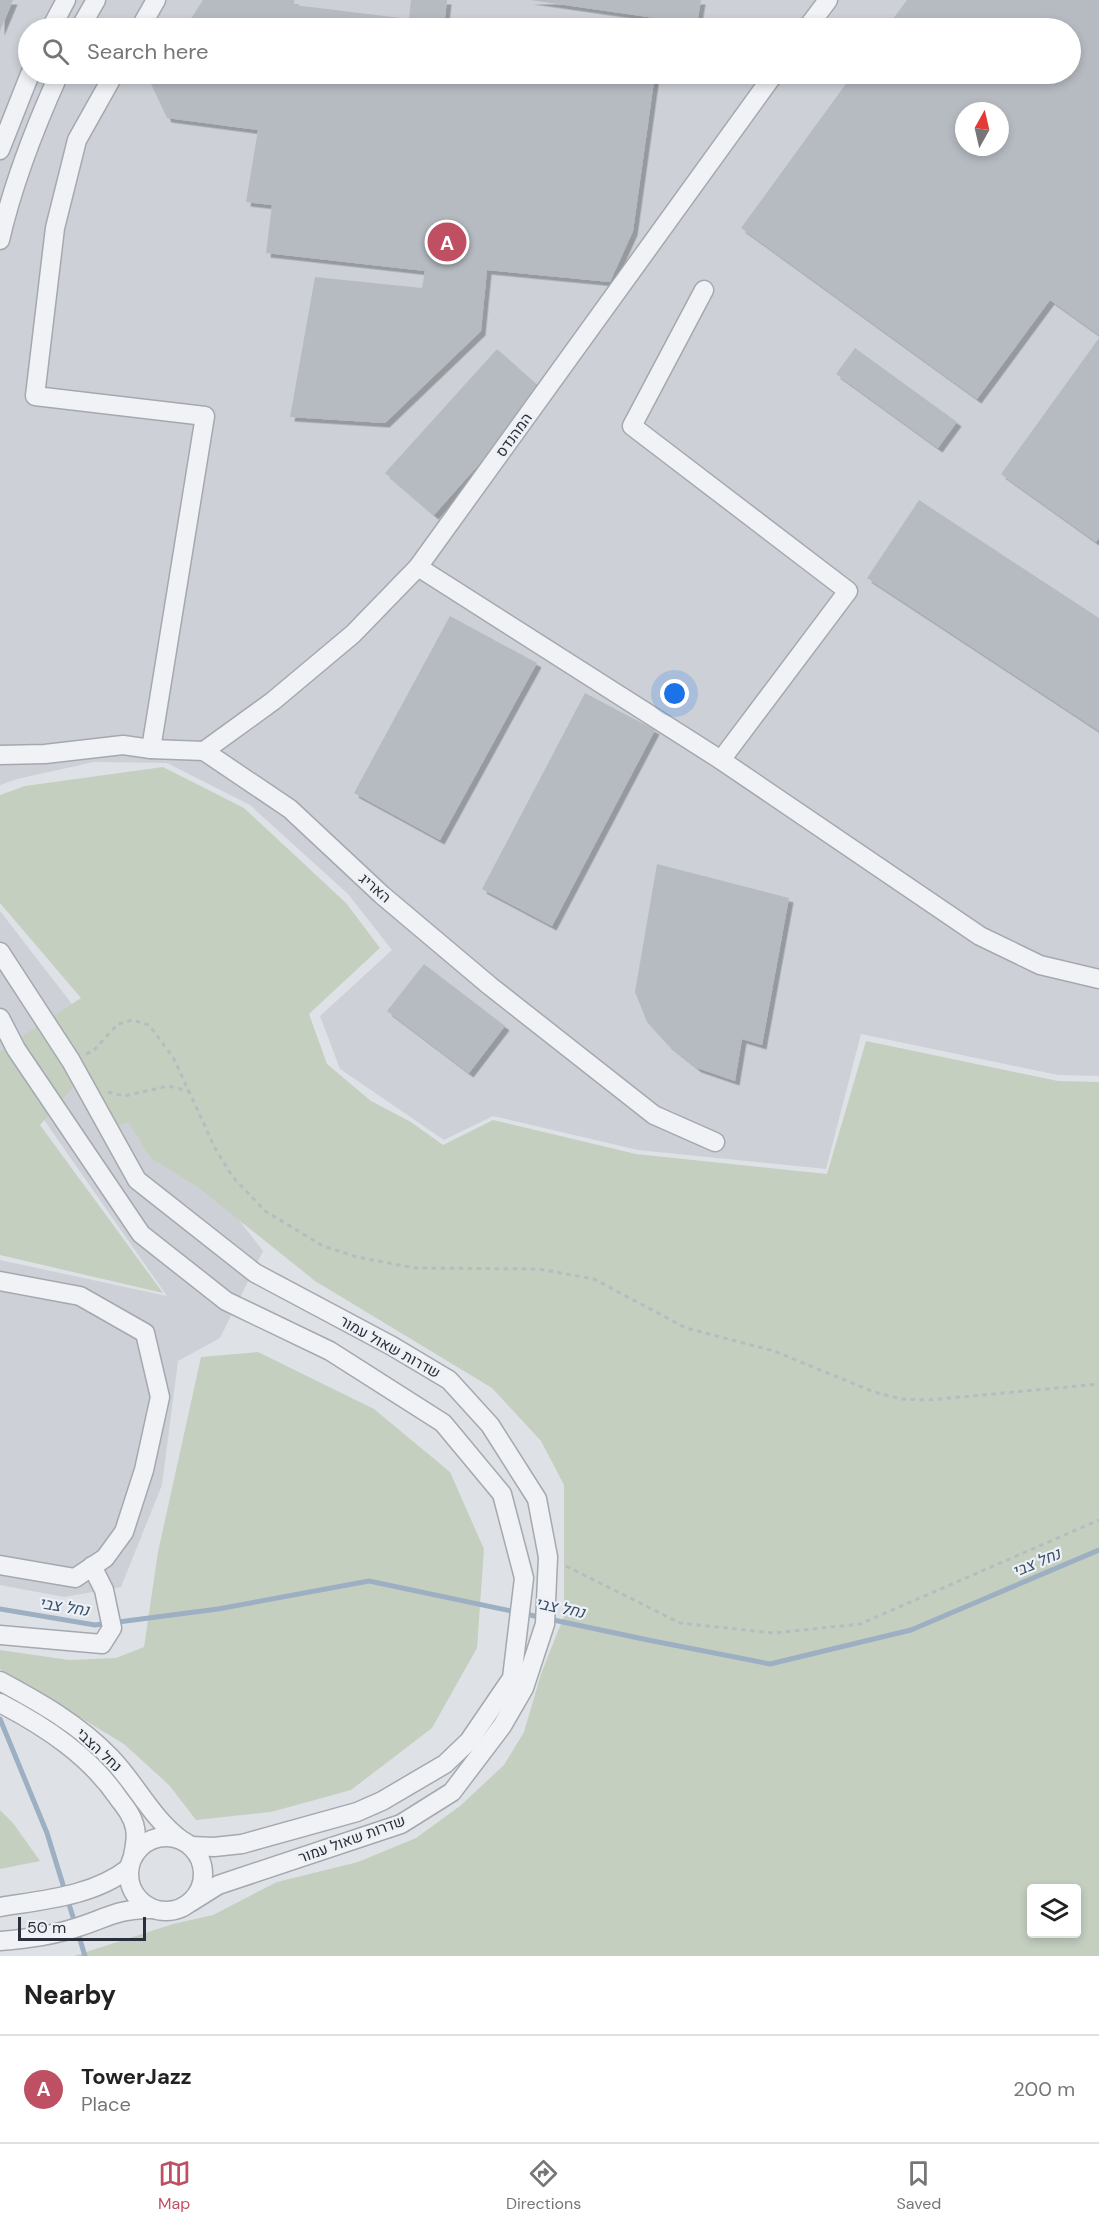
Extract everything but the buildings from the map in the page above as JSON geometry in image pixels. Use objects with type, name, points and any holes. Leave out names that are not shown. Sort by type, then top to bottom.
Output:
[{"type":"street","points":[[56,18],[66,0]]},
{"type":"street","points":[[86,18],[96,0]]},
{"type":"street","points":[[146,18],[156,0]]},
{"type":"street","points":[[814,18],[828,0]]},
{"type":"street","points":[[0,150],[26,84]]},
{"type":"street","points":[[0,240],[6,212],[26,155],[55,84]]},
{"type":"street","points":[[108,84],[77,140],[55,228],[35,396],[205,416],[151,749]]},
{"type":"street","name":"המהנדס","points":[[204,751],[273,701],[353,634],[418,567],[767,84]]},
{"type":"street","points":[[704,291],[632,426],[848,591],[721,760]]},
{"type":"street","points":[[418,567],[721,760],[980,936],[1040,965],[1099,979]]},
{"type":"street","points":[[0,755],[45,754],[123,745],[151,749],[204,751]]},
{"type":"street","name":"האריג","points":[[204,751],[290,809],[382,894],[490,986],[654,1115],[715,1142]]},
{"type":"street","name":"שדרות שאול עמור","points":[[0,952],[71,1060],[137,1180],[255,1273],[392,1346],[449,1380],[490,1425],[537,1499],[548,1557],[545,1624],[524,1688],[502,1726],[452,1792],[401,1824],[218,1885],[191,1902]]},
{"type":"street","name":"שדרות שאול עמור","points":[[0,1018],[16,1049],[141,1234],[226,1301],[330,1351],[443,1423],[502,1494],[524,1578],[512,1678],[469,1741],[445,1764],[382,1801],[357,1812],[242,1844],[214,1847],[186,1842]]},
{"type":"street","points":[[0,1281],[80,1296],[145,1333],[160,1397],[144,1470],[124,1532],[105,1558],[75,1578],[0,1565]]},
{"type":"street","points":[[0,1635],[102,1644],[112,1629],[104,1590],[92,1566]]},
{"type":"street","name":"נחל הצבי","points":[[0,1681],[63,1718],[90,1738],[111,1757],[164,1827],[186,1842]]},
{"type":"street","name":"נחל הצבי","points":[[0,1703],[52,1734],[97,1771],[127,1810],[135,1825],[136,1838],[131,1862]]},
{"type":"street","points":[[0,1907],[88,1890],[108,1883],[131,1862],[141,1845],[167,1836],[186,1842],[200,1856],[204,1868],[204,1880],[200,1892],[180,1909],[165,1912],[133,1908],[74,1928],[29,1938],[0,1941]]},
{"type":"street","points":[[131,1862],[129,1881],[133,1891],[141,1902],[152,1909]]},
{"type":"path","points":[[71,1060],[93,1051],[118,1024],[132,1020],[149,1025],[173,1058],[215,1148],[232,1176],[265,1211],[323,1246],[357,1257],[415,1268],[539,1269],[594,1279],[686,1328],[774,1351],[874,1392],[901,1399],[929,1400],[1099,1384]]},
{"type":"path","points":[[106,1092],[123,1096],[168,1086],[189,1091]]},
{"type":"path","points":[[548,1557],[680,1623],[774,1633],[860,1624],[1099,1520]]},
{"type":"shaded area","points":[[0,0],[1099,0],[1099,1076],[1058,1075],[861,1034],[826,1169],[638,1150],[493,1116],[444,1140],[340,1069],[320,1016],[392,950],[348,894],[250,805],[167,763],[94,762],[0,785]]},
{"type":"shaded area","points":[[0,911],[263,1251],[220,1338],[178,1361],[162,1485],[121,1587],[64,1597],[0,1585],[0,1260],[167,1296],[0,1057]]},
{"type":"green space","points":[[163,767],[244,808],[346,903],[380,948],[309,1014],[327,1064],[371,1101],[411,1122],[443,1145],[493,1120],[636,1154],[827,1174],[866,1041],[1058,1081],[1099,1082],[1099,1956],[74,1956],[173,1924],[213,1915],[277,1882],[358,1862],[416,1838],[460,1806],[504,1765],[524,1732],[541,1674],[564,1616],[564,1485],[541,1441],[492,1388],[315,1281],[199,1188],[151,1158],[128,1122],[117,1126],[75,1085],[40,1125],[163,1293],[0,1255],[0,1051],[81,998],[0,903],[0,795],[25,786]]},
{"type":"green space","points":[[258,1352],[374,1409],[450,1472],[484,1549],[477,1648],[432,1728],[351,1790],[271,1812],[196,1820],[169,1785],[124,1744],[0,1669],[0,1650],[69,1660],[116,1658],[144,1647],[158,1552],[201,1357]]},
{"type":"green space","points":[[0,1810],[13,1823],[40,1861],[0,1869]]},
{"type":"waterway","name":"נחל צבי","points":[[0,1609],[95,1625],[218,1609],[369,1581],[770,1664],[911,1630],[1099,1550]]},
{"type":"waterway","points":[[0,1719],[47,1833],[85,1956]]},
{"type":"place","name":"TowerJazz","points":[[447,242]]}]
